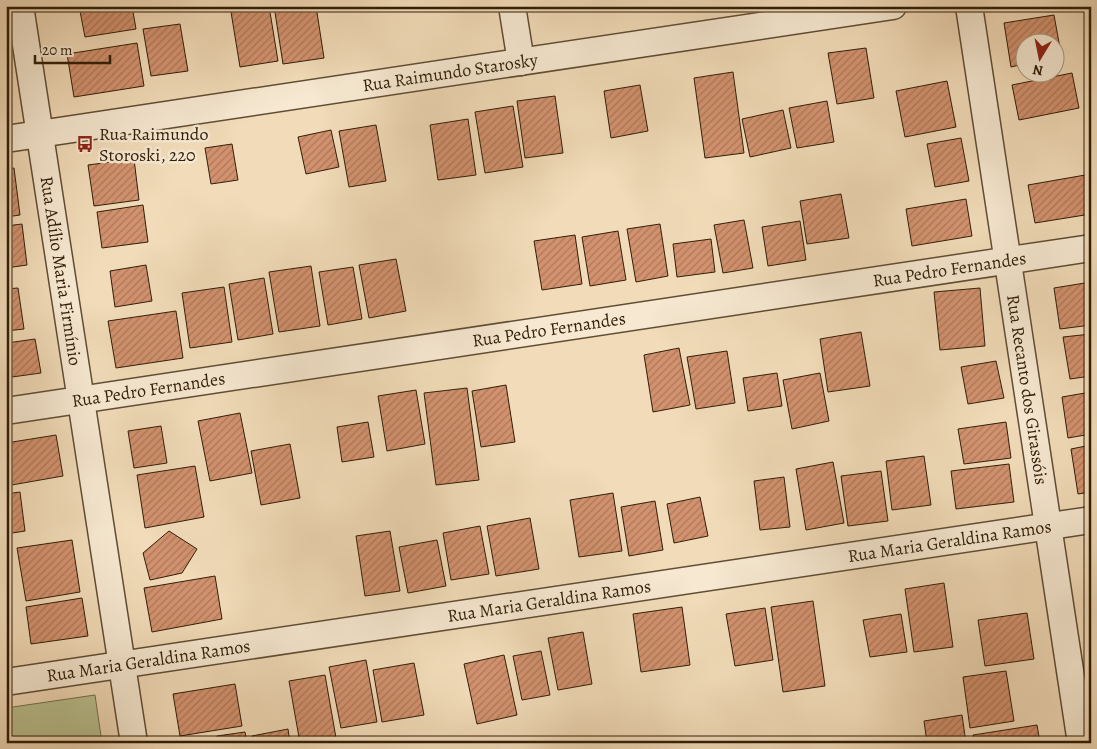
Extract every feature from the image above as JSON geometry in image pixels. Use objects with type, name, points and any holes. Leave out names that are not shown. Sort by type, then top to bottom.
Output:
[{"type":"street","name":"Rua Adílio Maria Firmínio","points":[[20,6],[134,743]]},
{"type":"street","points":[[512,6],[521,62]]},
{"type":"street","name":"Rua Raimundo Starosky","points":[[6,139],[893,6]]},
{"type":"street","name":"Rua Recanto dos Girassóis","points":[[969,6],[1081,743]]},
{"type":"street","name":"Rua Pedro Fernandes","points":[[6,411],[1091,248]]},
{"type":"street","name":"Rua Maria Geraldina Ramos","points":[[6,682],[1091,520]]},
{"type":"green space","points":[[95,695],[102,743],[6,743],[6,708]]},
{"type":"building","points":[[79,6],[132,6],[136,29],[85,37]]},
{"type":"building","points":[[269,6],[278,61],[240,67],[231,12]]},
{"type":"building","points":[[274,6],[316,6],[324,58],[283,64]]},
{"type":"building","points":[[1054,15],[1057,32],[1014,32],[1014,66],[1011,67],[1004,23]]},
{"type":"building","points":[[180,24],[188,71],[151,76],[143,29]]},
{"type":"building","points":[[137,43],[144,86],[74,97],[67,54]]},
{"type":"building","points":[[866,48],[874,98],[837,104],[828,53]]},
{"type":"building","points":[[733,72],[744,153],[705,158],[694,78]]},
{"type":"building","points":[[1072,73],[1079,108],[1019,120],[1012,85],[1027,82],[1064,82],[1064,75]]},
{"type":"building","points":[[947,81],[956,127],[905,137],[896,91]]},
{"type":"building","points":[[640,85],[648,131],[611,138],[604,91]]},
{"type":"building","points":[[555,96],[563,153],[525,158],[517,101]]},
{"type":"building","points":[[827,101],[834,142],[797,148],[789,108]]},
{"type":"building","points":[[513,106],[523,167],[485,173],[475,112]]},
{"type":"building","points":[[783,110],[791,148],[750,157],[742,119]]},
{"type":"building","points":[[468,119],[476,175],[438,180],[430,125]]},
{"type":"building","points":[[376,125],[386,181],[349,187],[339,131]]},
{"type":"building","points":[[331,130],[339,167],[306,174],[298,137]]},
{"type":"building","points":[[961,138],[969,181],[935,187],[927,144]]},
{"type":"building","points":[[232,144],[238,180],[211,184],[205,148]]},
{"type":"building","points":[[134,159],[139,200],[94,206],[88,165]]},
{"type":"building","points":[[14,168],[20,215],[6,217],[6,169]]},
{"type":"building","points":[[1091,174],[1091,214],[1035,223],[1028,185]]},
{"type":"building","points":[[841,194],[849,238],[807,244],[800,201]]},
{"type":"building","points":[[966,199],[972,236],[912,246],[906,209]]},
{"type":"building","points":[[143,205],[148,242],[102,248],[97,212]]},
{"type":"building","points":[[744,220],[753,268],[723,273],[714,225]]},
{"type":"building","points":[[800,221],[806,260],[768,266],[762,227]]},
{"type":"building","points":[[22,224],[27,265],[6,268],[6,226]]},
{"type":"building","points":[[660,224],[668,276],[636,282],[627,229]]},
{"type":"building","points":[[618,231],[626,280],[590,286],[582,237]]},
{"type":"building","points":[[575,235],[582,284],[542,290],[534,241]]},
{"type":"building","points":[[711,239],[715,272],[677,277],[673,244]]},
{"type":"building","points":[[396,259],[406,311],[369,318],[359,265]]},
{"type":"building","points":[[146,265],[152,301],[115,307],[110,271]]},
{"type":"building","points":[[311,266],[320,326],[279,332],[269,272]]},
{"type":"building","points":[[353,267],[362,319],[328,325],[319,272]]},
{"type":"building","points":[[264,278],[273,334],[238,340],[229,284]]},
{"type":"building","points":[[1091,282],[1091,325],[1060,329],[1054,288]]},
{"type":"building","points":[[224,287],[232,342],[190,348],[182,293]]},
{"type":"building","points":[[18,288],[24,329],[6,331],[6,289]]},
{"type":"building","points":[[980,288],[985,346],[940,350],[934,292]]},
{"type":"building","points":[[176,311],[183,358],[116,368],[108,321]]},
{"type":"building","points":[[861,332],[870,386],[828,392],[820,339]]},
{"type":"building","points":[[1091,334],[1091,376],[1070,379],[1063,337]]},
{"type":"building","points":[[35,339],[41,373],[12,377],[7,343]]},
{"type":"building","points":[[679,348],[690,405],[653,412],[644,355]]},
{"type":"building","points":[[727,351],[735,403],[696,409],[687,357]]},
{"type":"building","points":[[996,361],[1004,398],[968,404],[961,367]]},
{"type":"building","points":[[777,373],[782,406],[748,411],[743,378]]},
{"type":"building","points":[[820,373],[829,421],[792,429],[783,380]]},
{"type":"building","points":[[506,385],[515,442],[481,447],[472,391]]},
{"type":"building","points":[[467,388],[479,480],[436,485],[424,393]]},
{"type":"building","points":[[416,390],[425,444],[387,451],[378,396]]},
{"type":"building","points":[[1091,392],[1091,434],[1068,438],[1062,397]]},
{"type":"building","points":[[240,413],[252,473],[210,481],[198,421]]},
{"type":"building","points":[[368,422],[374,457],[342,462],[337,427]]},
{"type":"building","points":[[1006,422],[1011,458],[964,464],[958,429]]},
{"type":"building","points":[[161,426],[167,463],[134,468],[128,431]]},
{"type":"building","points":[[56,435],[63,476],[6,486],[6,443]]},
{"type":"building","points":[[290,444],[300,498],[261,505],[251,451]]},
{"type":"building","points":[[1091,445],[1091,492],[1078,494],[1071,449]]},
{"type":"building","points":[[924,456],[931,505],[892,510],[886,461]]},
{"type":"building","points":[[833,462],[844,523],[806,530],[796,469]]},
{"type":"building","points":[[1009,464],[1014,502],[956,509],[951,471]]},
{"type":"building","points":[[195,466],[204,517],[145,528],[137,475]]},
{"type":"building","points":[[881,471],[888,521],[848,526],[841,476]]},
{"type":"building","points":[[784,477],[790,527],[760,530],[754,481]]},
{"type":"building","points":[[20,492],[25,531],[6,534],[6,494]]},
{"type":"building","points":[[613,493],[622,551],[579,557],[570,500]]},
{"type":"building","points":[[700,497],[708,536],[674,543],[667,504]]},
{"type":"building","points":[[655,501],[663,550],[629,556],[621,507]]},
{"type":"building","points":[[530,518],[539,569],[496,576],[487,526]]},
{"type":"building","points":[[480,526],[489,574],[451,580],[443,533]]},
{"type":"building","points":[[169,531],[197,549],[182,573],[150,580],[143,553]]},
{"type":"building","points":[[390,531],[400,591],[365,596],[356,536]]},
{"type":"building","points":[[72,540],[80,592],[26,601],[17,548]]},
{"type":"building","points":[[437,540],[446,586],[408,593],[399,547]]},
{"type":"building","points":[[215,576],[222,619],[152,632],[144,588]]},
{"type":"building","points":[[944,583],[953,647],[914,652],[905,589]]},
{"type":"building","points":[[82,598],[88,636],[31,644],[26,607]]},
{"type":"building","points":[[813,601],[825,686],[783,692],[771,607]]},
{"type":"building","points":[[682,607],[690,665],[641,672],[633,614]]},
{"type":"building","points":[[765,608],[773,660],[735,666],[726,614]]},
{"type":"building","points":[[6,612],[10,642],[6,643]]},
{"type":"building","points":[[1027,613],[1034,659],[985,666],[978,620]]},
{"type":"building","points":[[901,614],[907,652],[870,657],[863,620]]},
{"type":"building","points":[[583,632],[592,684],[558,690],[548,638]]},
{"type":"building","points":[[541,651],[550,695],[522,700],[513,656]]},
{"type":"building","points":[[504,655],[517,715],[477,724],[464,664]]},
{"type":"building","points":[[366,660],[377,722],[341,728],[329,667]]},
{"type":"building","points":[[414,663],[424,715],[382,722],[373,670]]},
{"type":"building","points":[[1006,671],[1014,721],[970,728],[963,677]]},
{"type":"building","points":[[325,675],[336,738],[300,743],[289,681]]},
{"type":"building","points":[[235,684],[242,726],[180,736],[173,694]]},
{"type":"building","points":[[962,715],[966,743],[927,743],[924,721]]},
{"type":"building","points":[[1037,725],[1040,743],[974,743],[973,735]]},
{"type":"building","points":[[288,729],[290,743],[253,743],[252,736]]},
{"type":"building","points":[[245,732],[247,743],[218,743],[217,736]]},
{"type":"building","points":[[918,737],[919,743],[886,743]]},
{"type":"place","name":"Rua Raimundo Storoski, 220","points":[[85,144]]}]
